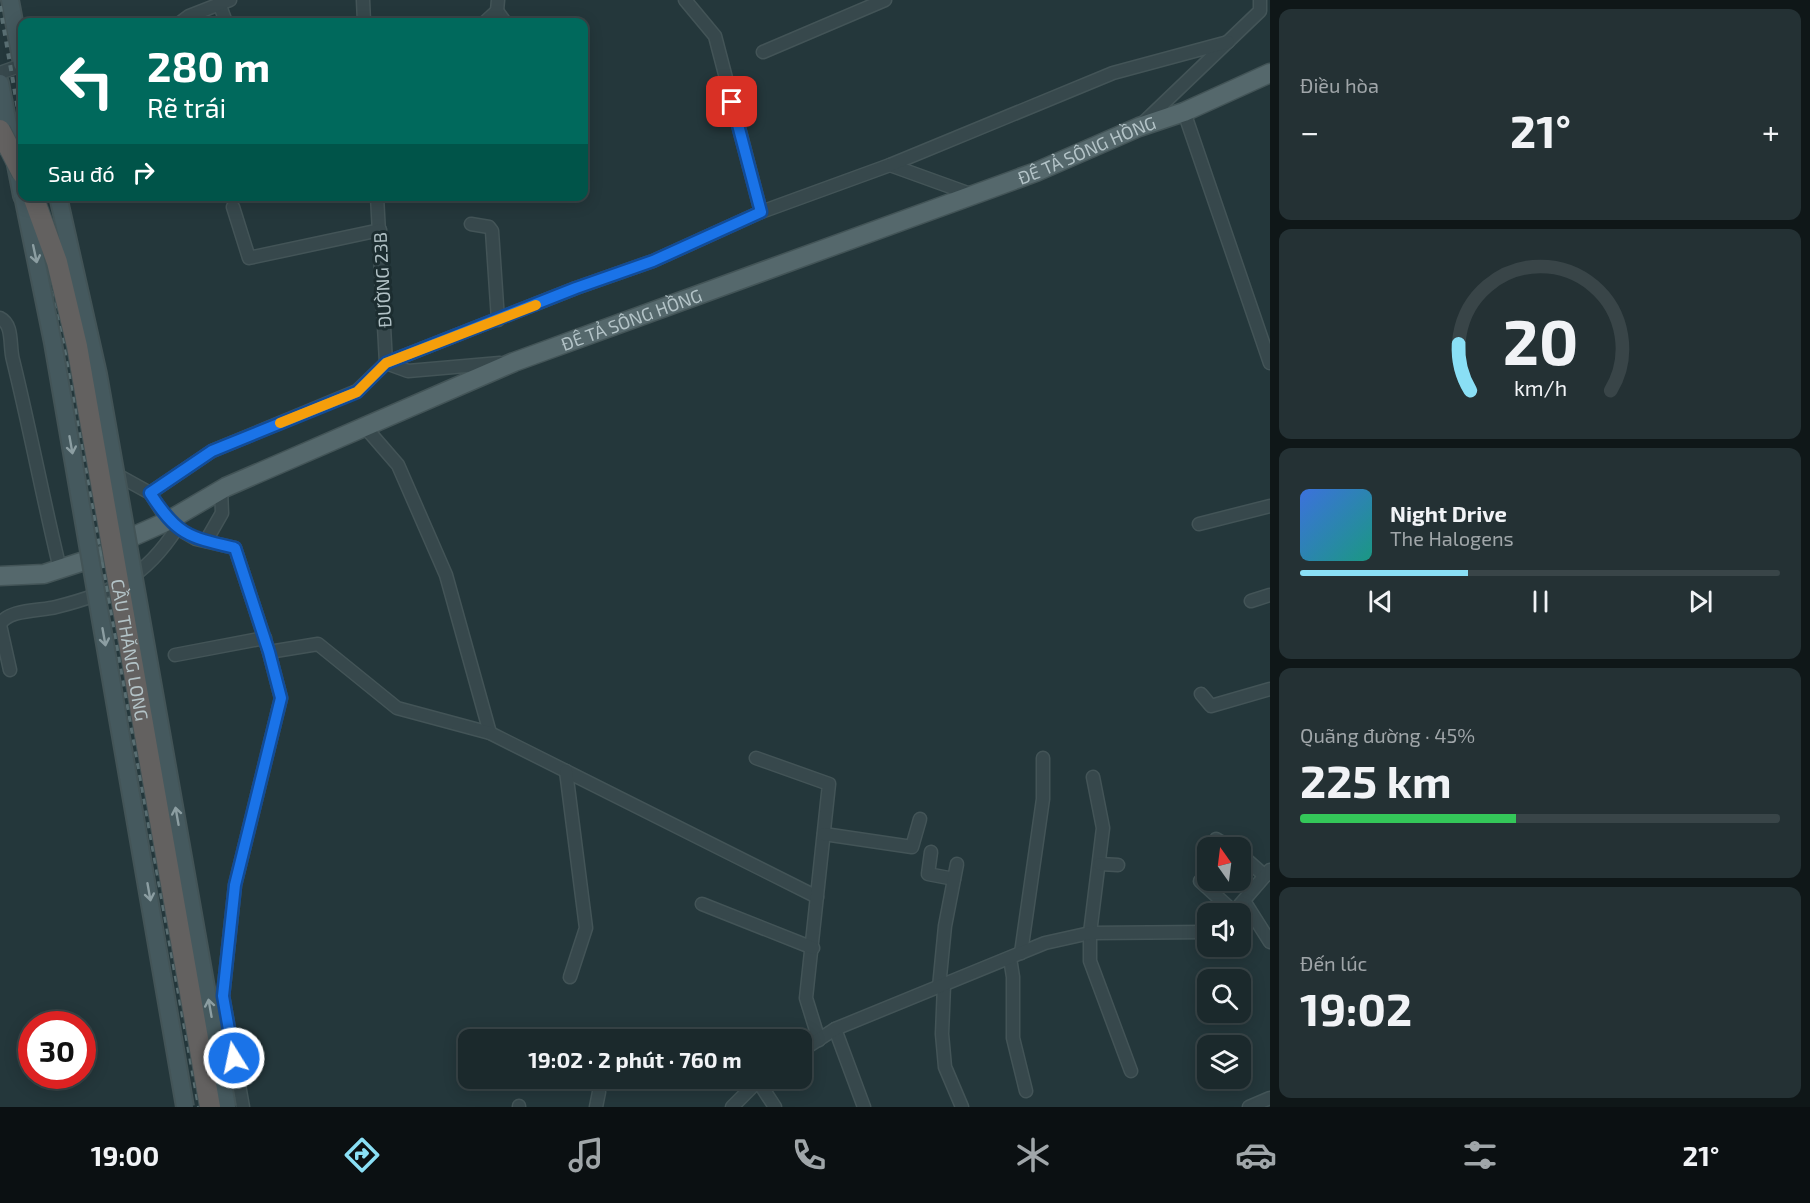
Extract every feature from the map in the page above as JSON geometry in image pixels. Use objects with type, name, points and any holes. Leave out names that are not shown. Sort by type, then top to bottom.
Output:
[{"type":"highway","points":[[0,130],[18,165]]},
{"type":"highway","name":"CẦU THĂNG LONG","points":[[35,201],[57,262],[77,346],[210,1107]]},
{"type":"main road","points":[[10,0],[18,43]]},
{"type":"main road","name":"ĐÊ TẢ SÔNG HỒNG","points":[[5,573],[44,574],[109,553],[125,540],[172,525],[221,489],[514,362],[1036,172],[1139,127],[1184,112],[1270,73]]},
{"type":"main road","name":"CẦU THĂNG LONG","points":[[0,83],[18,175]]},
{"type":"main road","name":"CẦU THĂNG LONG","points":[[23,201],[53,343],[185,1107]]},
{"type":"main road","name":"CẦU THĂNG LONG","points":[[59,201],[98,374],[227,1107]]},
{"type":"street","points":[[363,0],[364,18]]},
{"type":"street","points":[[685,0],[715,36],[761,212]]},
{"type":"street","points":[[763,52],[885,0]]},
{"type":"street","points":[[190,18],[224,2],[226,18]]},
{"type":"street","points":[[488,18],[497,5]]},
{"type":"street","points":[[1139,127],[1263,8]]},
{"type":"street","points":[[150,493],[212,451],[357,392],[386,363],[653,261],[761,212],[837,182],[890,165],[1113,73],[1228,42]]},
{"type":"street","points":[[0,73],[18,66]]},
{"type":"street","points":[[1184,112],[1270,360]]},
{"type":"street","points":[[890,165],[974,195]]},
{"type":"street","points":[[55,201],[107,469],[150,493],[172,525],[206,541],[235,548],[265,638],[281,698],[235,885],[223,996],[243,1107]]},
{"type":"street","name":"ĐƯỜNG 23B","points":[[377,201],[386,363]]},
{"type":"street","points":[[232,207],[249,258],[380,230]]},
{"type":"street","points":[[471,224],[489,227],[492,231],[498,320]]},
{"type":"street","points":[[0,318],[10,330],[10,350],[32,434],[60,569]]},
{"type":"street","points":[[386,363],[408,371],[514,362]]},
{"type":"street","points":[[365,427],[398,465],[446,575],[490,733]]},
{"type":"street","points":[[206,541],[222,513],[221,489]]},
{"type":"street","points":[[1199,524],[1270,506]]},
{"type":"street","points":[[10,670],[0,625],[2,620],[9,615],[57,607],[119,586],[157,558],[172,525]]},
{"type":"street","points":[[1251,601],[1270,595]]},
{"type":"street","points":[[175,655],[265,638]]},
{"type":"street","points":[[269,652],[318,645],[397,708],[490,733],[817,897]]},
{"type":"street","points":[[1201,694],[1206,703],[1212,706],[1270,689]]},
{"type":"street","points":[[756,758],[829,784],[806,998],[819,1040]]},
{"type":"street","points":[[1026,1091],[1013,1038],[1013,976],[1042,810],[1043,758]]},
{"type":"street","points":[[566,771],[586,928],[570,977]]},
{"type":"street","points":[[1093,777],[1102,818],[1100,864],[1090,933],[1090,961],[1097,987],[1131,1071]]},
{"type":"street","points":[[824,834],[910,847],[913,846],[920,819]]},
{"type":"street","points":[[931,852],[928,874],[954,879]]},
{"type":"street","points":[[1251,862],[1267,873],[1244,901],[1270,942]]},
{"type":"street","points":[[957,864],[945,926],[942,1034],[945,1067],[962,1107]]},
{"type":"street","points":[[1100,864],[1118,865]]},
{"type":"street","points":[[1210,891],[1223,903]]},
{"type":"street","points":[[702,904],[813,948]]},
{"type":"street","points":[[812,1044],[835,1029],[1054,940],[1090,933],[1197,932]]},
{"type":"street","points":[[835,1029],[864,1107]]},
{"type":"street","points":[[732,1107],[750,1089]]},
{"type":"street","points":[[764,1089],[775,1107]]},
{"type":"street","points":[[596,1107],[599,1092]]},
{"type":"street","points":[[1249,1107],[1270,1098]]},
{"type":"railway","points":[[0,6],[18,110]]},
{"type":"railway","points":[[38,201],[199,1107]]},
{"type":"slow traffic","points":[[280,423],[357,392],[386,363],[536,305]]},
{"type":"route","points":[[234,1058],[223,996],[235,885],[281,698],[269,652],[235,548],[196,539],[177,528],[168,521],[150,493],[212,451],[357,392],[386,363],[576,288],[653,261],[761,212],[732,102]]}]
